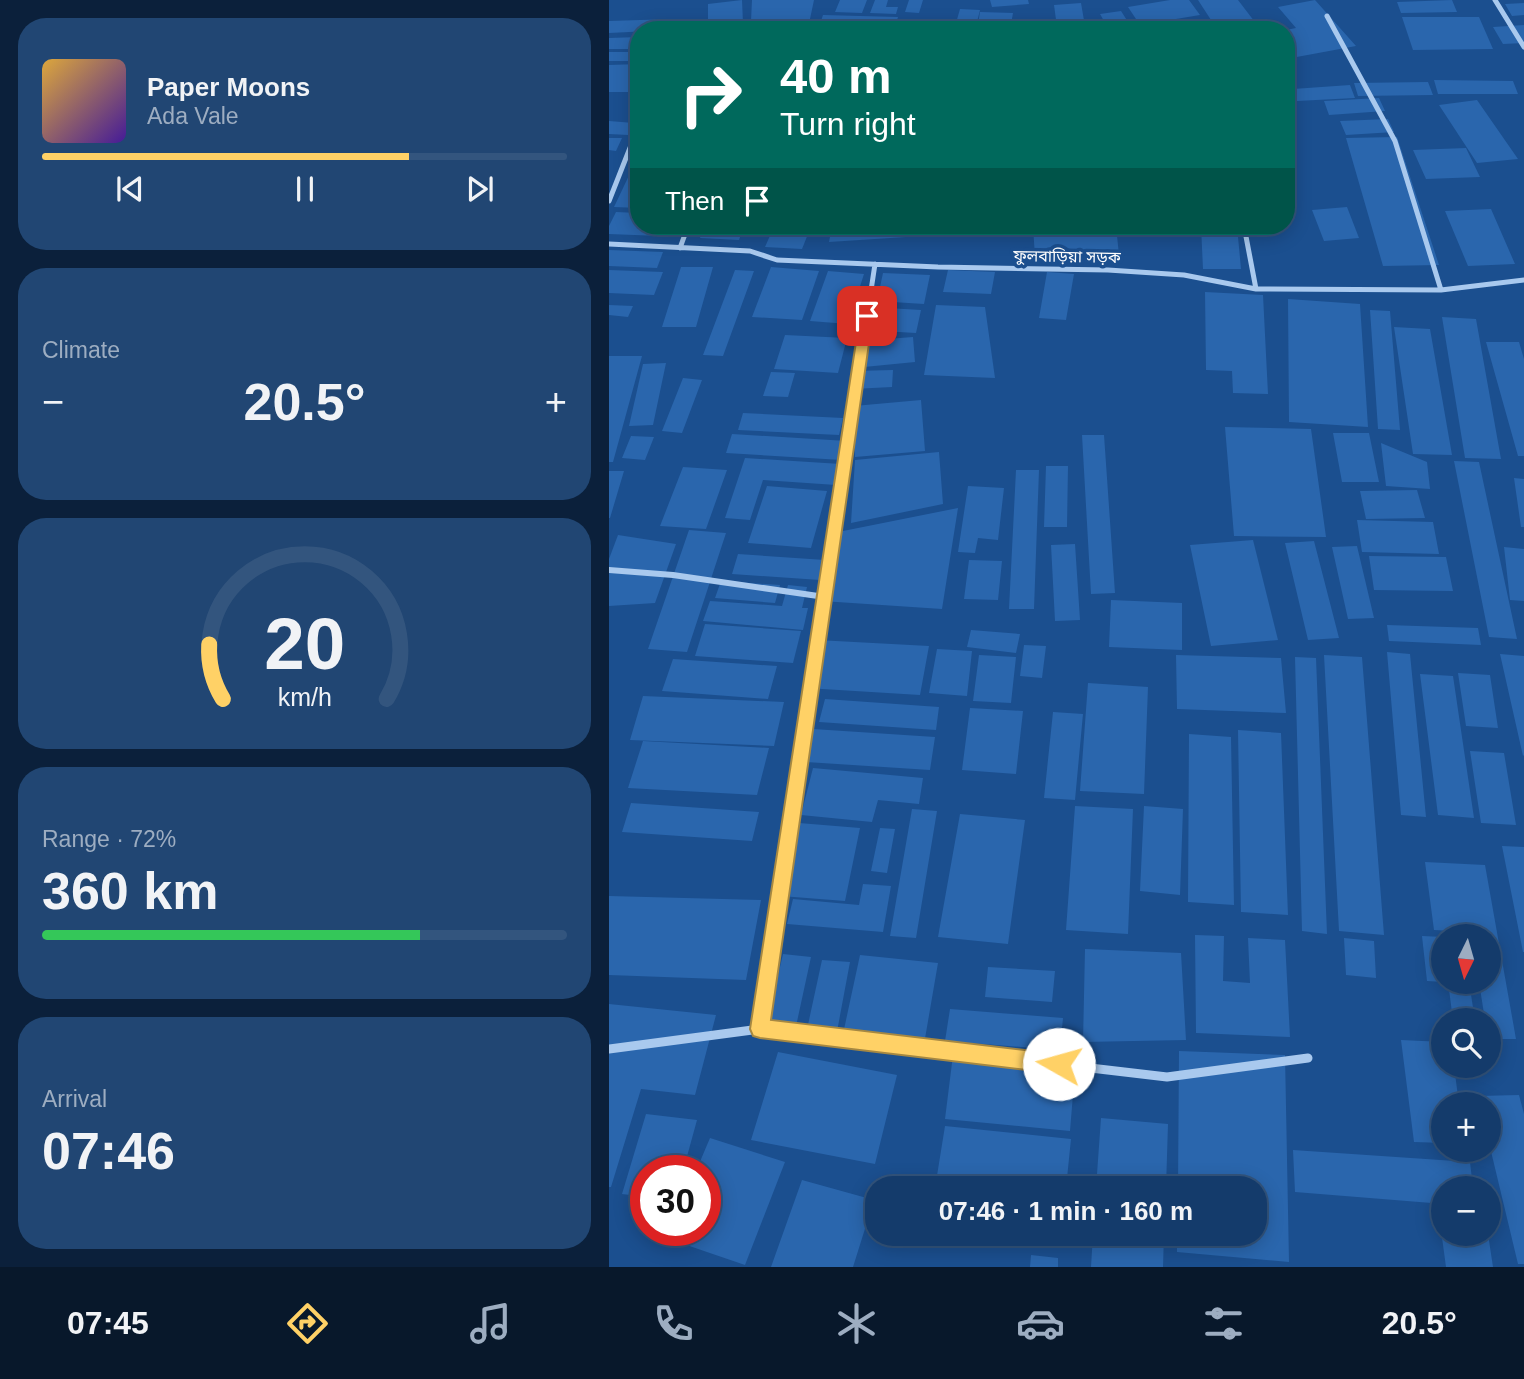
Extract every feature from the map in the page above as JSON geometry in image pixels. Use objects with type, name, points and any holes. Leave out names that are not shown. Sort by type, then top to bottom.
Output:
[{"type":"street","points":[[1495,0],[1524,47]]},
{"type":"street","points":[[1327,16],[1395,141],[1441,290]]},
{"type":"street","points":[[609,201],[630,148]]},
{"type":"street","points":[[680,248],[685,235]]},
{"type":"street","points":[[1246,235],[1256,289]]},
{"type":"street","name":"ফুলবাড়িয়া সড়ক","points":[[609,244],[750,251],[778,260],[1108,270],[1184,275],[1256,289],[1441,290],[1524,280]]},
{"type":"street","points":[[760,1029],[874,264]]},
{"type":"street","points":[[609,570],[673,575],[825,597]]},
{"type":"street","points":[[609,1049],[760,1029],[1167,1077],[1308,1058]]},
{"type":"building","points":[[742,0],[743,21],[708,21],[708,4]]},
{"type":"building","points":[[752,0],[814,0],[810,19],[751,21]]},
{"type":"building","points":[[840,0],[867,0],[862,13],[835,12]]},
{"type":"building","points":[[875,0],[888,0],[886,7],[898,7],[896,14],[870,13]]},
{"type":"building","points":[[909,0],[923,0],[919,13],[905,12]]},
{"type":"building","points":[[990,0],[1028,0],[1029,4],[992,7]]},
{"type":"building","points":[[1170,0],[1189,0],[1200,15],[1164,21],[1137,21],[1128,7]]},
{"type":"building","points":[[1198,0],[1238,0],[1254,21],[1206,21],[1211,20]]},
{"type":"building","points":[[1315,0],[1356,46],[1295,57],[1295,21],[1290,21],[1278,7]]},
{"type":"building","points":[[1452,0],[1457,12],[1401,13],[1397,2]]},
{"type":"building","points":[[1081,3],[1084,21],[1056,21],[1054,5]]},
{"type":"building","points":[[1524,3],[1524,15],[1512,16],[1505,4]]},
{"type":"building","points":[[960,9],[980,10],[977,21],[957,21]]},
{"type":"building","points":[[1121,11],[1127,21],[1104,21],[1100,14]]},
{"type":"building","points":[[980,12],[1013,13],[1012,21],[978,21]]},
{"type":"building","points":[[823,15],[898,17],[897,21],[821,21]]},
{"type":"building","points":[[1402,17],[1479,17],[1493,49],[1413,50]]},
{"type":"building","points":[[672,19],[630,21],[630,32],[609,33],[609,21]]},
{"type":"building","points":[[1524,25],[1524,43],[1503,44],[1493,27]]},
{"type":"building","points":[[630,37],[630,49],[609,49],[609,38]]},
{"type":"building","points":[[609,52],[630,52],[630,61],[609,61]]},
{"type":"building","points":[[630,64],[630,92],[609,92],[609,65]]},
{"type":"building","points":[[1434,80],[1513,81],[1518,94],[1438,94]]},
{"type":"building","points":[[1428,82],[1433,95],[1358,96],[1354,83]]},
{"type":"building","points":[[1350,85],[1355,98],[1297,101],[1295,89]]},
{"type":"building","points":[[1379,98],[1385,111],[1329,115],[1324,101]]},
{"type":"building","points":[[1477,100],[1518,159],[1477,163],[1439,105]]},
{"type":"building","points":[[1388,119],[1394,132],[1346,135],[1340,121]]},
{"type":"building","points":[[609,121],[630,123],[628,135],[609,134]]},
{"type":"building","points":[[1397,137],[1439,265],[1383,266],[1346,138]]},
{"type":"building","points":[[609,138],[622,138],[616,151],[609,150]]},
{"type":"building","points":[[1466,148],[1480,177],[1426,179],[1413,150]]},
{"type":"building","points":[[630,173],[630,208],[614,207]]},
{"type":"building","points":[[1347,207],[1359,238],[1324,241],[1312,210]]},
{"type":"building","points":[[1491,209],[1515,264],[1468,266],[1445,211]]},
{"type":"building","points":[[616,212],[630,213],[630,235],[609,234],[609,226]]},
{"type":"building","points":[[701,235],[741,235],[739,240],[700,238]]},
{"type":"building","points":[[770,235],[808,235],[802,249],[765,247]]},
{"type":"building","points":[[830,235],[937,235],[829,242]]},
{"type":"building","points":[[1034,235],[1117,235],[1119,255],[1035,257]]},
{"type":"building","points":[[1201,235],[1238,235],[1241,269],[1203,269]]},
{"type":"building","points":[[609,250],[663,252],[657,268],[609,266]]},
{"type":"building","points":[[681,267],[713,267],[696,327],[662,327]]},
{"type":"building","points":[[771,267],[819,271],[802,320],[752,317]]},
{"type":"building","points":[[609,270],[663,272],[654,295],[609,293]]},
{"type":"building","points":[[735,270],[754,271],[723,356],[703,355]]},
{"type":"building","points":[[948,270],[995,272],[991,294],[943,292]]},
{"type":"building","points":[[828,271],[864,274],[848,324],[810,321]]},
{"type":"building","points":[[1047,272],[1074,274],[1066,320],[1039,318]]},
{"type":"building","points":[[883,273],[930,275],[924,304],[877,301]]},
{"type":"building","points":[[1205,292],[1263,295],[1268,394],[1233,393],[1232,371],[1206,370]]},
{"type":"building","points":[[1288,299],[1360,304],[1368,427],[1289,422]]},
{"type":"building","points":[[609,305],[633,306],[628,317],[609,315]]},
{"type":"building","points":[[936,305],[985,307],[995,378],[924,375]]},
{"type":"building","points":[[870,307],[921,310],[916,333],[864,330]]},
{"type":"building","points":[[1370,310],[1390,311],[1400,430],[1378,429]]},
{"type":"building","points":[[1442,317],[1476,319],[1501,459],[1465,458]]},
{"type":"building","points":[[1394,327],[1430,329],[1452,455],[1413,454]]},
{"type":"building","points":[[785,335],[847,338],[838,373],[774,369]]},
{"type":"building","points":[[913,337],[915,362],[864,367],[862,341]]},
{"type":"building","points":[[1486,342],[1519,342],[1524,359],[1524,456],[1518,456]]},
{"type":"building","points":[[609,356],[642,356],[613,462],[609,462]]},
{"type":"building","points":[[666,363],[653,425],[629,426],[643,364]]},
{"type":"building","points":[[893,370],[892,387],[853,389],[855,371]]},
{"type":"building","points":[[771,372],[795,373],[788,397],[763,396]]},
{"type":"building","points":[[683,378],[702,380],[682,433],[662,431]]},
{"type":"building","points":[[921,400],[925,451],[855,457],[854,406]]},
{"type":"building","points":[[743,413],[843,418],[839,435],[738,430]]},
{"type":"building","points":[[1225,427],[1311,429],[1326,537],[1234,536]]},
{"type":"building","points":[[1333,433],[1369,433],[1379,482],[1342,482]]},
{"type":"building","points":[[732,434],[847,441],[842,460],[726,453]]},
{"type":"building","points":[[1082,435],[1104,435],[1115,593],[1091,594]]},
{"type":"building","points":[[631,436],[654,437],[645,460],[622,458]]},
{"type":"building","points":[[1381,443],[1427,462],[1430,489],[1386,486]]},
{"type":"building","points":[[939,452],[943,504],[851,523],[855,460]]},
{"type":"building","points":[[745,458],[841,464],[836,485],[763,480],[750,520],[725,518]]},
{"type":"building","points":[[1454,461],[1479,462],[1517,639],[1489,637]]},
{"type":"building","points":[[1046,466],[1068,466],[1067,527],[1044,527]]},
{"type":"building","points":[[683,467],[727,470],[706,529],[660,526]]},
{"type":"building","points":[[1016,470],[1039,470],[1034,609],[1009,609]]},
{"type":"building","points":[[609,471],[624,471],[610,518],[609,518]]},
{"type":"building","points":[[1514,478],[1524,479],[1524,527],[1521,527]]},
{"type":"building","points":[[767,486],[827,491],[811,548],[748,543]]},
{"type":"building","points":[[968,486],[1004,488],[998,540],[978,538],[975,553],[958,552]]},
{"type":"building","points":[[1417,490],[1425,518],[1366,519],[1360,491]]},
{"type":"building","points":[[958,508],[942,609],[822,601],[838,532]]},
{"type":"building","points":[[1357,520],[1433,522],[1439,554],[1362,552]]},
{"type":"building","points":[[689,530],[726,533],[687,652],[648,649]]},
{"type":"building","points":[[618,535],[676,544],[655,603],[609,606],[609,559]]},
{"type":"building","points":[[1253,540],[1278,640],[1211,646],[1190,545]]},
{"type":"building","points":[[1314,541],[1339,638],[1308,640],[1285,543]]},
{"type":"building","points":[[1075,544],[1080,620],[1055,621],[1051,545]]},
{"type":"building","points":[[1357,546],[1374,618],[1348,619],[1332,547]]},
{"type":"building","points":[[1504,547],[1524,549],[1524,601],[1510,600]]},
{"type":"building","points":[[738,554],[825,560],[820,580],[732,574]]},
{"type":"building","points":[[1369,556],[1446,557],[1453,591],[1374,590]]},
{"type":"building","points":[[969,560],[1002,561],[998,600],[964,599]]},
{"type":"building","points":[[721,581],[780,585],[775,603],[715,598]]},
{"type":"building","points":[[788,585],[807,587],[802,608],[808,608],[803,630],[703,621],[710,601],[782,606]]},
{"type":"building","points":[[1111,600],[1182,603],[1182,650],[1109,647]]},
{"type":"building","points":[[705,624],[801,631],[793,663],[695,656]]},
{"type":"building","points":[[1387,625],[1478,628],[1481,645],[1389,641]]},
{"type":"building","points":[[971,630],[1020,634],[1016,653],[967,647]]},
{"type":"building","points":[[817,640],[929,646],[920,695],[806,688]]},
{"type":"building","points":[[1024,645],[1046,646],[1042,678],[1020,676]]},
{"type":"building","points":[[937,649],[972,651],[967,696],[929,693]]},
{"type":"building","points":[[1387,652],[1410,654],[1426,817],[1401,815]]},
{"type":"building","points":[[1500,654],[1524,656],[1523,756]]},
{"type":"building","points":[[979,655],[1016,657],[1011,703],[973,701]]},
{"type":"building","points":[[1176,655],[1281,658],[1286,713],[1177,709]]},
{"type":"building","points":[[1324,655],[1362,657],[1384,935],[1339,931]]},
{"type":"building","points":[[1295,657],[1316,658],[1327,934],[1302,931]]},
{"type":"building","points":[[673,659],[777,666],[768,699],[662,691]]},
{"type":"building","points":[[1458,673],[1490,675],[1498,728],[1466,726]]},
{"type":"building","points":[[1420,674],[1453,676],[1474,818],[1438,815]]},
{"type":"building","points":[[1088,683],[1148,687],[1144,794],[1080,791]]},
{"type":"building","points":[[643,696],[784,702],[774,746],[630,740]]},
{"type":"building","points":[[825,699],[939,707],[936,730],[819,722]]},
{"type":"building","points":[[970,708],[1023,711],[1016,774],[962,770]]},
{"type":"building","points":[[1053,712],[1083,714],[1075,800],[1044,798]]},
{"type":"building","points":[[813,729],[935,737],[930,770],[806,762]]},
{"type":"building","points":[[1238,730],[1281,733],[1288,915],[1241,912]]},
{"type":"building","points":[[1189,734],[1231,737],[1234,905],[1188,902]]},
{"type":"building","points":[[643,741],[769,748],[757,795],[628,788]]},
{"type":"building","points":[[1470,751],[1504,753],[1516,825],[1481,823]]},
{"type":"building","points":[[813,768],[923,778],[919,804],[878,800],[872,822],[801,815]]},
{"type":"building","points":[[631,803],[759,812],[752,841],[622,832]]},
{"type":"building","points":[[1075,806],[1133,809],[1128,934],[1066,930]]},
{"type":"building","points":[[1144,806],[1183,809],[1180,895],[1140,891]]},
{"type":"building","points":[[912,809],[937,811],[916,938],[890,936]]},
{"type":"building","points":[[960,814],[1025,820],[1008,944],[938,937]]},
{"type":"building","points":[[799,823],[860,828],[845,901],[781,896]]},
{"type":"building","points":[[880,828],[895,829],[887,873],[871,871]]},
{"type":"building","points":[[1502,846],[1524,847],[1524,952],[1523,952]]},
{"type":"building","points":[[1425,862],[1485,865],[1496,924],[1433,924]]},
{"type":"building","points":[[863,884],[891,886],[883,932],[787,924],[793,899],[859,905]]},
{"type":"building","points":[[609,896],[761,900],[746,980],[609,975]]},
{"type":"building","points":[[1195,935],[1224,936],[1223,981],[1250,983],[1248,938],[1285,940],[1290,1037],[1196,1033]]},
{"type":"building","points":[[1422,936],[1431,936],[1431,981],[1427,981]]},
{"type":"building","points":[[1344,938],[1374,941],[1376,978],[1346,975]]},
{"type":"building","points":[[1085,949],[1181,953],[1186,1040],[1083,1042]]},
{"type":"building","points":[[783,954],[811,957],[795,1031],[766,1028]]},
{"type":"building","points":[[860,955],[938,963],[922,1056],[840,1048]]},
{"type":"building","points":[[1501,955],[1516,1039],[1501,1039],[1501,1008],[1483,1008],[1481,994],[1501,994]]},
{"type":"building","points":[[822,960],[850,962],[836,1037],[806,1034]]},
{"type":"building","points":[[988,967],[1055,971],[1052,1002],[985,997]]},
{"type":"building","points":[[1450,994],[1471,994],[1473,1008],[1451,1008]]},
{"type":"building","points":[[609,1004],[716,1015],[695,1095],[641,1089],[611,1187],[609,1187]]},
{"type":"building","points":[[950,1009],[1063,1018],[1060,1050],[945,1041]]},
{"type":"building","points":[[1401,1040],[1431,1041],[1431,1078],[1456,1078],[1457,1092],[1431,1092],[1431,1143],[1414,1142]]},
{"type":"building","points":[[954,1047],[1076,1058],[1070,1131],[945,1119]]},
{"type":"building","points":[[1179,1051],[1285,1055],[1289,1262],[1177,1252],[1177,1246],[1267,1246],[1267,1176],[1178,1176]]},
{"type":"building","points":[[778,1052],[897,1075],[875,1164],[751,1140]]},
{"type":"building","points":[[1501,1095],[1519,1095],[1524,1114],[1524,1264],[1518,1264],[1501,1193],[1501,1176],[1497,1176],[1494,1162],[1501,1162]]},
{"type":"building","points":[[646,1114],[697,1120],[687,1155],[634,1155]]},
{"type":"building","points":[[1101,1118],[1168,1124],[1166,1176],[1097,1176]]},
{"type":"building","points":[[945,1126],[1071,1139],[1067,1176],[937,1176]]},
{"type":"building","points":[[710,1138],[785,1162],[745,1265],[689,1246],[721,1246],[721,1155],[703,1155]]},
{"type":"building","points":[[1293,1150],[1431,1159],[1431,1162],[1470,1162],[1472,1176],[1431,1176],[1431,1203],[1295,1192]]},
{"type":"building","points":[[630,1167],[630,1195],[622,1194]]},
{"type":"building","points":[[802,1180],[865,1198],[865,1229],[853,1267],[771,1267]]},
{"type":"building","points":[[1092,1246],[1164,1246],[1163,1267],[1091,1267]]},
{"type":"building","points":[[1443,1246],[1490,1246],[1493,1267],[1446,1267]]},
{"type":"building","points":[[1031,1255],[1058,1258],[1058,1267],[1030,1267]]},
{"type":"route","points":[[867,316],[760,1029],[1059,1064]]}]
